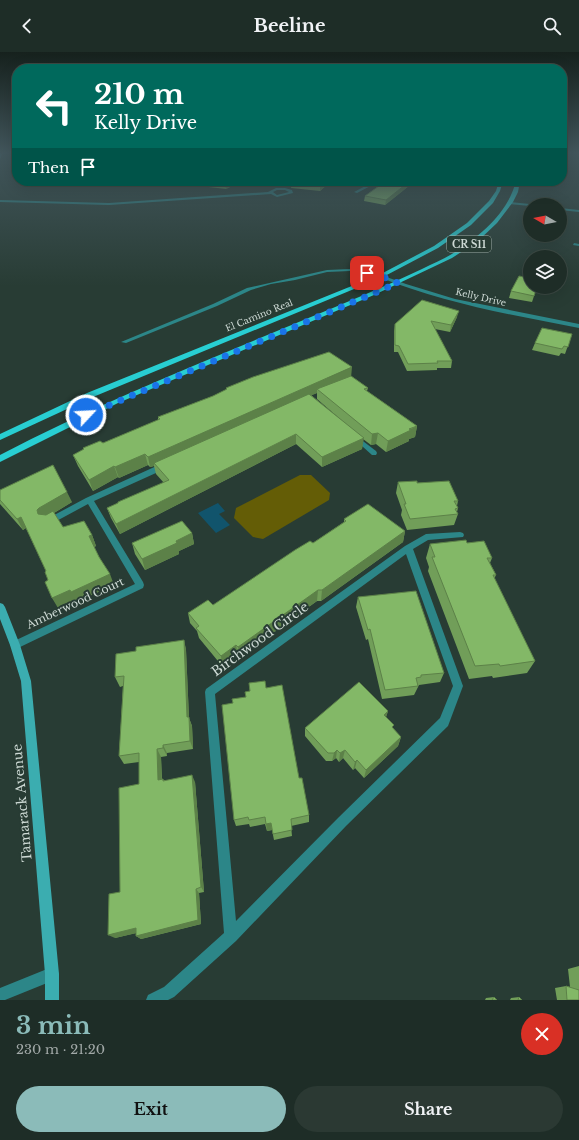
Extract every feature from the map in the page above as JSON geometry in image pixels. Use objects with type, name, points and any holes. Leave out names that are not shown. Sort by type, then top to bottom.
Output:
[{"type":"main road","name":"El Camino Real","points":[[0,437],[90,395],[381,276],[436,247],[469,224],[494,197]]},
{"type":"main road","name":"CR S11","points":[[0,459],[29,442],[100,409],[398,283],[457,253],[489,228],[501,216],[512,197]]},
{"type":"main road","name":"Tamarack Avenue","points":[[0,607],[15,645],[26,681],[52,974],[52,1000]]},
{"type":"street","points":[[0,201],[109,204],[208,197]]},
{"type":"street","points":[[510,203],[523,204]]},
{"type":"street","points":[[567,210],[579,211]]},
{"type":"street","name":"Kelly Drive","points":[[124,342],[215,305],[249,289],[327,271],[350,270],[381,276],[398,283],[458,301],[579,326]]},
{"type":"street","points":[[351,433],[374,453]]},
{"type":"street","points":[[48,522],[89,500],[168,464]]},
{"type":"street","name":"Amberwood Court","points":[[15,645],[140,585],[89,500]]},
{"type":"street","name":"Birchwood Circle","points":[[232,936],[210,692],[408,548],[426,537],[460,535]]},
{"type":"street","points":[[153,1000],[169,992],[232,936],[342,822],[444,722],[458,686],[408,548]]},
{"type":"street","points":[[0,995],[52,974]]},
{"type":"shaded area","points":[[300,475],[311,475],[330,493],[329,500],[263,539],[253,537],[234,518],[236,508]]},
{"type":"water","points":[[218,503],[225,511],[219,514],[230,525],[216,533],[198,513]]},
{"type":"building","points":[[372,197],[389,197],[386,200]]},
{"type":"building","points":[[519,276],[523,277],[523,294],[511,291]]},
{"type":"building","points":[[422,300],[459,311],[451,325],[431,321],[452,361],[408,364],[399,346],[395,345],[395,324]]},
{"type":"building","points":[[542,328],[572,334],[568,347],[564,346],[562,349],[535,343]]},
{"type":"building","points":[[329,352],[352,367],[148,457],[145,454],[115,467],[114,466],[89,480],[73,455],[84,449],[83,448],[100,441],[103,443],[160,419],[158,417],[213,396],[227,389],[226,388],[253,377]]},
{"type":"building","points":[[351,376],[368,388],[364,389],[417,426],[388,441],[378,433],[372,434],[317,389]]},
{"type":"building","points":[[309,394],[364,438],[322,457],[296,434],[116,524],[107,508],[169,480],[154,463]]},
{"type":"building","points":[[53,465],[67,492],[39,508],[37,510],[38,514],[46,515],[53,511],[63,527],[84,521],[92,535],[89,536],[99,557],[110,574],[71,592],[70,590],[52,598],[45,582],[48,580],[46,571],[21,517],[17,519],[0,500],[0,490]]},
{"type":"building","points":[[417,481],[417,483],[449,481],[458,501],[454,501],[458,508],[455,509],[458,514],[410,519],[398,482]]},
{"type":"building","points":[[368,504],[405,531],[322,590],[318,590],[238,647],[236,645],[221,656],[196,628],[199,626],[188,613],[208,600],[213,605],[295,550],[310,541],[313,543],[346,521],[344,519]]},
{"type":"building","points":[[182,521],[192,533],[176,541],[177,543],[142,559],[132,543]]},
{"type":"building","points":[[466,540],[467,543],[484,541],[492,558],[487,558],[496,575],[493,575],[535,661],[500,666],[499,664],[475,666],[432,557],[435,557],[430,544]]},
{"type":"building","points":[[416,591],[444,673],[421,675],[421,677],[416,678],[418,686],[385,690],[370,629],[368,630],[358,597]]},
{"type":"building","points":[[184,640],[187,717],[189,717],[190,741],[163,745],[163,748],[157,749],[158,780],[163,779],[163,781],[192,775],[201,887],[196,889],[198,920],[136,936],[136,928],[108,935],[109,894],[120,892],[119,788],[139,784],[139,753],[119,756],[124,676],[115,677],[116,654],[136,651],[136,647]]},
{"type":"building","points":[[265,681],[266,688],[282,685],[299,778],[302,778],[309,815],[291,819],[292,830],[273,834],[271,823],[266,824],[265,817],[249,820],[248,817],[234,820],[222,705],[233,703],[232,699],[246,697],[245,692],[250,691],[249,683]]},
{"type":"building","points":[[359,682],[388,711],[384,715],[394,725],[392,727],[401,737],[366,770],[357,760],[355,762],[345,750],[340,753],[337,750],[334,753],[328,753],[305,728]]},
{"type":"building","points":[[566,986],[579,990],[579,1000],[567,1000]]},
{"type":"route","points":[[86,415],[398,283],[381,276],[367,273]]}]
